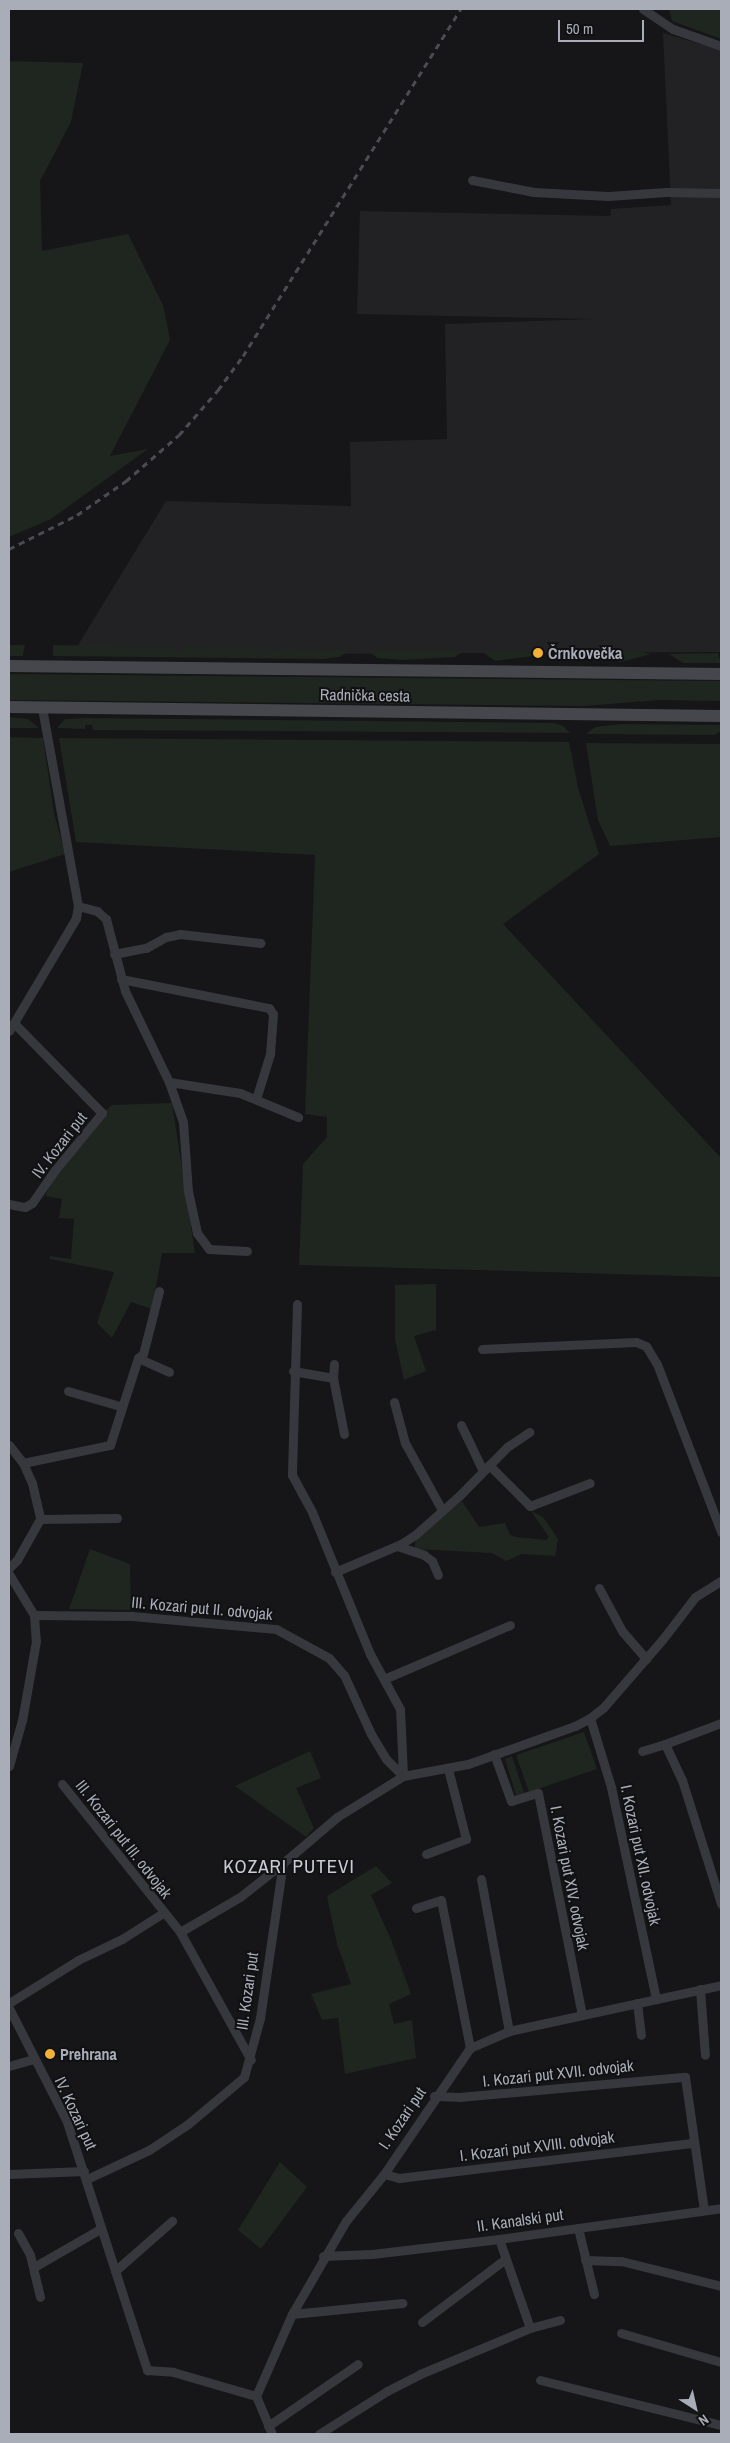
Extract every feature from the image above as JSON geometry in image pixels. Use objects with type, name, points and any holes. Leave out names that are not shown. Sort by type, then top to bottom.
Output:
[{"type":"main road","name":"Radnička cesta","points":[[9,666],[721,674]]},
{"type":"main road","name":"Radnička cesta","points":[[9,707],[721,716]]},
{"type":"street","points":[[643,9],[673,29],[721,46]]},
{"type":"street","points":[[472,180],[534,192],[608,196],[666,192],[721,193]]},
{"type":"street","points":[[9,1031],[76,918],[78,906],[42,707]]},
{"type":"street","points":[[78,906],[103,915],[121,979],[169,1082],[183,1122],[188,1191],[196,1233],[209,1249],[247,1251]]},
{"type":"street","points":[[114,954],[146,948],[166,937],[180,934],[260,942]]},
{"type":"street","points":[[121,979],[269,1008],[273,1014],[270,1054],[256,1099]]},
{"type":"street","name":"IV. Kozari put","points":[[9,1204],[25,1207],[32,1203],[55,1170],[102,1113],[14,1023]]},
{"type":"street","points":[[169,1082],[240,1093],[298,1117]]},
{"type":"street","points":[[23,1463],[105,1448],[110,1445],[120,1406],[138,1358],[143,1354],[159,1291]]},
{"type":"street","points":[[297,1304],[293,1371],[292,1474],[312,1512],[335,1572],[384,1679],[400,1708],[403,1776]]},
{"type":"street","points":[[482,1349],[636,1342],[646,1346],[657,1364],[721,1532]]},
{"type":"street","points":[[138,1358],[169,1372]]},
{"type":"street","points":[[334,1364],[333,1378],[344,1434]]},
{"type":"street","points":[[293,1371],[333,1378]]},
{"type":"street","points":[[68,1390],[120,1406]]},
{"type":"street","points":[[394,1402],[405,1443],[442,1510]]},
{"type":"street","points":[[461,1425],[486,1468],[530,1506],[590,1483]]},
{"type":"street","points":[[335,1572],[398,1546],[442,1510],[486,1468],[529,1432]]},
{"type":"street","points":[[9,1445],[23,1463],[40,1519],[17,1560],[9,1568]]},
{"type":"street","points":[[40,1519],[117,1518]]},
{"type":"street","points":[[398,1546],[424,1555],[432,1561],[438,1575]]},
{"type":"street","points":[[9,1574],[34,1615],[36,1641],[22,1720],[9,1766]]},
{"type":"street","points":[[180,1932],[240,1897],[337,1816],[403,1776],[448,1769],[575,1726],[590,1718],[646,1659],[695,1598],[721,1581]]},
{"type":"street","points":[[599,1588],[622,1631],[646,1659]]},
{"type":"street","name":"III. Kozari put II. odvojak","points":[[34,1615],[132,1616],[276,1629],[329,1658],[344,1675],[371,1734],[386,1759],[403,1776]]},
{"type":"street","points":[[384,1679],[510,1625]]},
{"type":"street","name":"I. Kozari put XII. odvojak","points":[[590,1718],[612,1786],[656,1999]]},
{"type":"street","points":[[642,1751],[721,1723]]},
{"type":"street","points":[[664,1744],[682,1780],[721,1904]]},
{"type":"street","name":"I. Kozari put XIV. odvojak","points":[[494,1754],[511,1801],[538,1793],[582,2015]]},
{"type":"street","points":[[426,1854],[466,1839],[448,1769]]},
{"type":"street","name":"III. Kozari put III. odvojak","points":[[62,1784],[180,1932],[251,2060]]},
{"type":"street","name":"III. Kozari put","points":[[86,2175],[149,2150],[188,2124],[235,2087],[251,2060],[283,1863]]},
{"type":"street","points":[[481,1879],[509,2031]]},
{"type":"street","points":[[416,1908],[441,1900],[470,2048]]},
{"type":"street","name":"III. Kozari put III. odvojak","points":[[9,2003],[78,1960],[122,1940],[163,1913]]},
{"type":"street","name":"I. Kozari put","points":[[256,2396],[292,2314],[323,2256],[384,2174],[434,2096],[470,2048],[509,2031],[721,1985]]},
{"type":"street","points":[[700,1989],[706,2055]]},
{"type":"street","points":[[637,2003],[641,2035]]},
{"type":"street","name":"IV. Kozari put","points":[[9,2008],[67,2122],[86,2175]]},
{"type":"street","points":[[9,2066],[34,2059]]},
{"type":"street","name":"I. Kozari put XVII. odvojak","points":[[434,2096],[459,2097],[685,2077],[694,2142]]},
{"type":"street","points":[[694,2142],[704,2210]]},
{"type":"street","name":"I. Kozari put XVIII. odvojak","points":[[384,2174],[399,2178],[694,2142]]},
{"type":"street","points":[[9,2174],[86,2175],[100,2229],[147,2370],[174,2372],[256,2396],[270,2430],[358,2364]]},
{"type":"street","name":"II. Kanalski put","points":[[323,2256],[372,2254],[499,2239],[721,2208]]},
{"type":"street","points":[[114,2271],[172,2221]]},
{"type":"street","points":[[578,2228],[594,2294]]},
{"type":"street","points":[[34,2267],[100,2229]]},
{"type":"street","points":[[18,2233],[34,2267],[40,2297]]},
{"type":"street","points":[[499,2239],[504,2260],[530,2328]]},
{"type":"street","points":[[422,2322],[504,2260]]},
{"type":"street","points":[[585,2260],[621,2261],[721,2286]]},
{"type":"street","points":[[292,2314],[402,2303]]},
{"type":"street","points":[[319,2434],[387,2391],[420,2374],[530,2328],[560,2320]]},
{"type":"street","points":[[620,2333],[721,2362]]},
{"type":"street","points":[[540,2380],[721,2425]]},
{"type":"shaded area","points":[[669,9],[721,9],[721,39],[672,21]]},
{"type":"shaded area","points":[[663,33],[721,50],[721,652],[72,655],[166,501],[351,506],[350,442],[447,439],[445,324],[594,319],[357,314],[360,211],[610,216],[611,209],[671,205]]},
{"type":"shaded area","points":[[9,61],[83,63],[71,122],[40,181],[42,251],[128,234],[163,305],[170,340],[110,456],[148,449],[51,519],[9,537]]},
{"type":"shaded area","points":[[9,645],[25,645],[23,656],[9,656]]},
{"type":"shaded area","points":[[53,645],[176,647],[176,652],[184,652],[184,647],[351,650],[339,657],[324,659],[53,656]]},
{"type":"shaded area","points":[[368,650],[464,651],[455,657],[402,660],[377,658]]},
{"type":"shaded area","points":[[481,651],[528,651],[533,656],[495,661]]},
{"type":"shaded area","points":[[605,652],[640,652],[651,654],[621,662],[610,659]]},
{"type":"shaded area","points":[[718,653],[721,663],[683,663],[669,654]]},
{"type":"shaded area","points":[[9,674],[721,681],[721,701],[659,700],[584,706],[9,700]]},
{"type":"shaded area","points":[[9,717],[28,719],[39,728],[9,728]]},
{"type":"shaded area","points":[[65,719],[554,723],[563,726],[570,733],[93,730],[92,725],[85,725],[85,729],[57,728]]},
{"type":"shaded area","points":[[621,724],[721,725],[721,731],[715,735],[586,734],[595,727]]},
{"type":"shaded area","points":[[9,737],[43,738],[54,813],[65,854],[9,872]]},
{"type":"shaded area","points":[[59,738],[569,742],[578,788],[599,854],[503,924],[721,1158],[721,1277],[299,1265],[303,1164],[327,1137],[327,1117],[305,1114],[315,855],[76,842]]},
{"type":"shaded area","points":[[586,743],[721,744],[721,837],[610,846],[598,820]]},
{"type":"shaded area","points":[[172,1103],[195,1253],[162,1253],[152,1309],[131,1302],[112,1338],[97,1323],[114,1272],[50,1259],[50,1256],[71,1259],[74,1219],[59,1218],[62,1199],[45,1196],[53,1179],[108,1114],[105,1111],[112,1105]]},
{"type":"shaded area","points":[[436,1284],[436,1330],[414,1336],[426,1371],[404,1380],[395,1339],[395,1285]]},
{"type":"shaded area","points":[[462,1501],[479,1527],[505,1523],[510,1535],[516,1537],[546,1540],[549,1537],[531,1511],[543,1517],[558,1539],[555,1556],[522,1554],[506,1561],[492,1553],[414,1549],[416,1539]]},
{"type":"shaded area","points":[[90,1549],[130,1564],[131,1610],[69,1609]]},
{"type":"shaded area","points":[[584,1732],[597,1769],[529,1792],[516,1755]]},
{"type":"shaded area","points":[[310,1751],[321,1778],[296,1788],[314,1828],[306,1837],[235,1786]]},
{"type":"shaded area","points":[[512,1756],[524,1793],[516,1795],[505,1759]]},
{"type":"shaded area","points":[[376,1866],[392,1883],[371,1895],[392,1942],[411,1994],[389,2004],[394,2024],[412,2020],[416,2058],[345,2074],[338,2018],[322,2020],[311,1994],[351,1984],[337,1944],[327,1896]]},
{"type":"shaded area","points":[[280,2162],[307,2187],[261,2249],[238,2230]]},
{"type":"railway","points":[[9,549],[77,515],[126,481],[179,435],[218,390],[243,356],[461,9]]},
{"type":"place","name":"Črnkovečka","points":[[538,653]]},
{"type":"place","name":"Prehrana","points":[[50,2054]]},
{"type":"district","name":"KOZARI PUTEVI","points":[[289,1867]]}]
